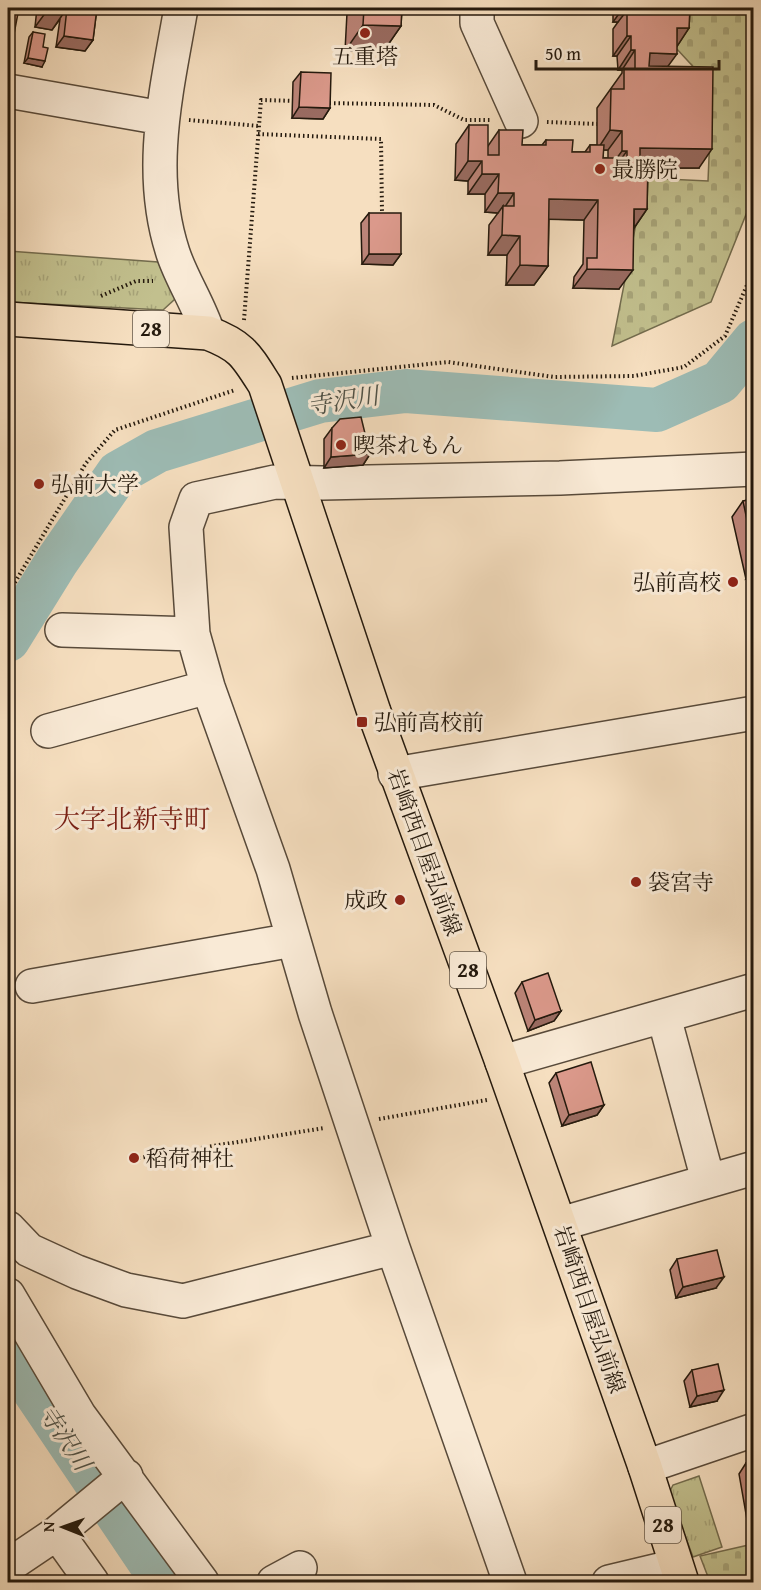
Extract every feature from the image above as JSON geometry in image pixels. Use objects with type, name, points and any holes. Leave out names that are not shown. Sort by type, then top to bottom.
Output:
[{"type":"main road","name":"岩崎西目屋弘前線","points":[[8,319],[208,333],[226,340],[243,351],[266,388],[395,774],[560,1224],[645,1467],[679,1574]]},
{"type":"street","points":[[181,8],[162,118],[158,173],[161,200],[173,254],[200,307],[208,333]]},
{"type":"street","points":[[477,8],[477,23],[520,121]]},
{"type":"street","points":[[8,91],[162,118]]},
{"type":"street","points":[[510,1582],[393,1248],[293,940],[273,869],[208,687],[193,634],[186,527],[196,499],[297,477],[560,477],[753,469]]},
{"type":"street","points":[[62,630],[193,634]]},
{"type":"street","points":[[48,731],[208,687]]},
{"type":"street","points":[[395,774],[753,714]]},
{"type":"street","points":[[32,986],[293,940]]},
{"type":"street","points":[[502,1062],[753,990]]},
{"type":"street","points":[[664,1017],[708,1180]]},
{"type":"street","points":[[560,1224],[753,1167]]},
{"type":"street","points":[[8,1228],[29,1250],[77,1272],[126,1290],[183,1301],[393,1248]]},
{"type":"street","points":[[8,1295],[79,1415],[202,1582]]},
{"type":"street","points":[[645,1467],[753,1430]]},
{"type":"street","points":[[8,1566],[57,1533],[126,1476]]},
{"type":"street","points":[[57,1533],[92,1582]]},
{"type":"street","points":[[609,1582],[679,1574]]},
{"type":"path","points":[[243,351],[261,100],[303,101]]},
{"type":"path","points":[[323,103],[434,105],[464,120],[597,123]]},
{"type":"path","points":[[162,118],[259,126]]},
{"type":"path","points":[[258,134],[381,139],[382,212]]},
{"type":"path","points":[[8,594],[86,463],[115,430],[246,387],[266,388],[283,380],[357,370],[448,362],[554,377],[634,376],[684,367],[725,336],[753,269]]},
{"type":"path","points":[[90,296],[100,297],[136,281],[154,281],[162,287]]},
{"type":"path","points":[[139,1158],[497,1098]]},
{"type":"green space","points":[[691,8],[753,8],[753,197],[711,302],[612,346],[645,178],[708,181],[712,87],[676,48]]},
{"type":"green space","points":[[8,251],[158,262],[175,299],[163,310],[8,302]]},
{"type":"green space","points":[[699,1476],[722,1547],[693,1557],[669,1493],[673,1485]]},
{"type":"green space","points":[[753,1544],[753,1582],[710,1582],[700,1556]]},
{"type":"building","points":[[8,8],[19,8],[10,55],[8,54]]},
{"type":"building","points":[[46,8],[64,8],[63,14],[46,12]]},
{"type":"building","points":[[67,8],[97,8],[93,40],[64,36]]},
{"type":"building","points":[[364,8],[402,8],[401,26],[363,25]]},
{"type":"building","points":[[632,8],[690,8],[689,28],[677,28],[677,54],[650,53],[649,66],[713,67],[712,149],[640,148],[640,163],[648,163],[647,209],[634,209],[633,270],[587,269],[587,258],[597,258],[598,200],[549,199],[548,266],[520,265],[520,236],[502,235],[503,206],[514,206],[514,193],[498,193],[499,174],[482,174],[482,161],[468,161],[469,125],[488,125],[488,155],[499,155],[499,130],[523,130],[522,145],[546,145],[546,140],[573,140],[572,152],[590,152],[590,145],[604,145],[603,158],[619,158],[619,171],[627,172],[627,151],[622,151],[622,131],[610,130],[611,89],[624,89],[624,69],[635,69],[635,50],[631,50],[631,36],[627,36],[627,10],[632,10]]},
{"type":"building","points":[[33,32],[45,34],[43,47],[48,48],[45,61],[28,58]]},
{"type":"building","points":[[301,72],[331,73],[330,108],[299,107]]},
{"type":"building","points":[[369,213],[401,213],[401,254],[369,254]]},
{"type":"building","points":[[361,417],[370,454],[331,457],[332,428],[340,419]]},
{"type":"building","points":[[753,499],[753,549],[743,501]]},
{"type":"building","points":[[548,973],[561,1011],[535,1020],[522,982]]},
{"type":"building","points":[[591,1062],[604,1105],[569,1115],[556,1073]]},
{"type":"building","points":[[717,1250],[724,1277],[683,1287],[677,1259]]},
{"type":"building","points":[[718,1364],[724,1390],[697,1396],[692,1370]]},
{"type":"building","points":[[753,1462],[753,1502],[746,1463]]},
{"type":"waterway","name":"寺沢川","points":[[8,640],[57,561],[118,473],[157,451],[320,401],[406,391],[657,410],[720,382],[754,341]]},
{"type":"waterway","name":"寺沢川","points":[[8,1352],[163,1582]]},
{"type":"place","name":"五重塔","points":[[365,33]]},
{"type":"place","name":"最勝院","points":[[600,169]]},
{"type":"place","name":"喫茶れもん","points":[[341,445]]},
{"type":"place","name":"弘前大学","points":[[39,484]]},
{"type":"place","name":"弘前高校","points":[[733,582]]},
{"type":"place","name":"弘前高校前","points":[[362,722]]},
{"type":"place","name":"袋宮寺","points":[[636,882]]},
{"type":"place","name":"成政","points":[[400,900]]},
{"type":"place","name":"稻荷神社","points":[[134,1158]]},
{"type":"district","name":"大字北新寺町","points":[[132,819]]}]
